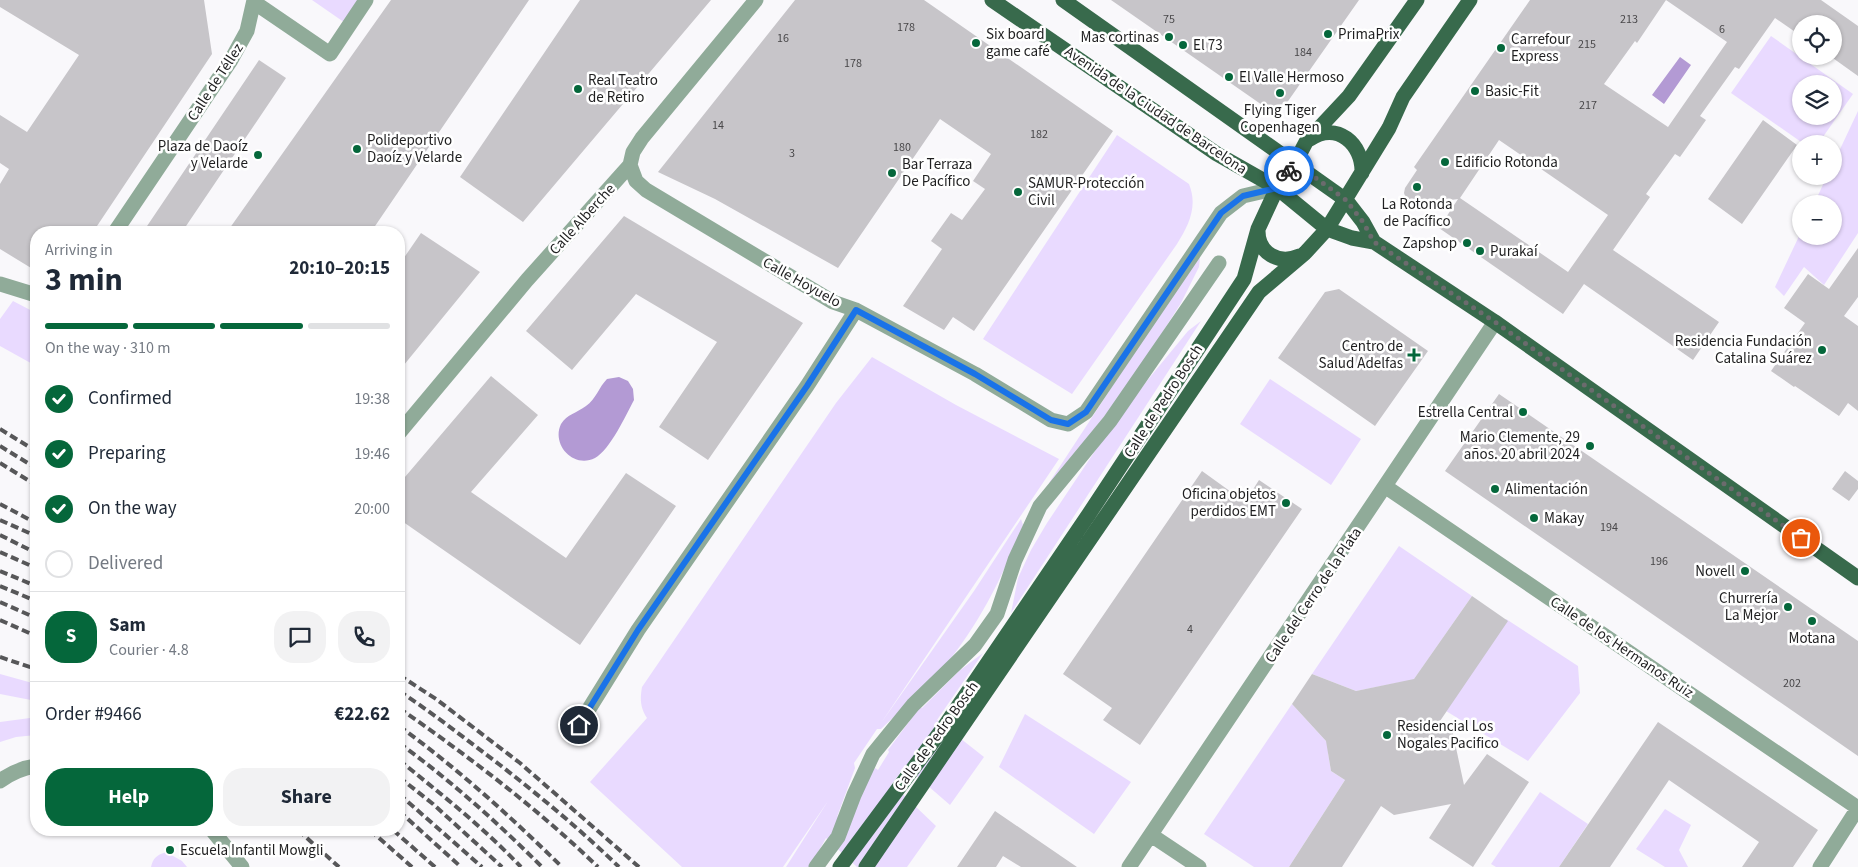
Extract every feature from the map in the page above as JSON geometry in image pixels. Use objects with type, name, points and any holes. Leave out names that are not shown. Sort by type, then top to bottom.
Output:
[{"type":"main road","name":"Avenida de la Ciudad de Barcelona","points":[[992,0],[1217,154],[1277,188],[1327,230],[1352,238],[1374,242],[1495,322],[1858,578]]},
{"type":"main road","name":"Avenida de la Ciudad de Barcelona","points":[[1063,0],[1346,200],[1363,222],[1374,242]]},
{"type":"main road","name":"Calle de Pedro Bosch","points":[[840,867],[944,727],[1083,523],[1244,279],[1258,229],[1277,188],[1295,163],[1306,142],[1349,96],[1416,0]]},
{"type":"main road","name":"Calle de Pedro Bosch","points":[[866,867],[1259,292],[1305,253],[1327,230],[1389,128],[1403,97],[1470,0]]},
{"type":"main road","points":[[1306,142],[1314,136],[1332,133],[1349,140],[1360,154],[1362,173]]},
{"type":"main road","points":[[1258,229],[1261,246],[1274,258],[1286,260],[1305,253]]},
{"type":"street","points":[[254,1],[330,54],[366,0]]},
{"type":"street","name":"Calle Alberche","points":[[405,425],[527,280],[630,165],[633,152],[642,138],[756,0]]},
{"type":"street","name":"Calle de Téllez","points":[[120,226],[231,60],[247,31],[254,1]]},
{"type":"street","name":"Calle Hoyuelo","points":[[630,165],[636,181],[646,190],[833,302],[856,310],[975,374],[1051,420],[1068,424],[1086,412],[1221,213],[1243,196],[1277,188]]},
{"type":"street","name":"Calle de Pedro Bosch","points":[[816,867],[838,837],[854,795],[873,754],[913,706],[975,644],[997,614],[1015,560],[1040,506],[1110,421],[1219,263]]},
{"type":"street","points":[[0,284],[30,293]]},
{"type":"street","points":[[579,725],[638,630],[807,386],[856,310]]},
{"type":"street","name":"Calle del Cerro de la Plata","points":[[1129,867],[1386,487],[1495,322]]},
{"type":"street","name":"Calle de los Hermanos Ruiz","points":[[1386,487],[1858,808]]},
{"type":"street","points":[[0,781],[10,773],[30,767]]},
{"type":"street","points":[[1820,867],[1858,808]]},
{"type":"street","points":[[1151,835],[1199,867]]},
{"type":"street","points":[[217,836],[242,867]]},
{"type":"shaded area","points":[[312,0],[370,0],[351,27]]},
{"type":"shaded area","points":[[1771,36],[1792,51],[1792,65],[1812,65],[1826,75],[1792,75],[1792,125],[1831,125],[1824,135],[1792,136],[1731,93]]},
{"type":"shaded area","points":[[1680,57],[1691,65],[1664,104],[1652,95]]},
{"type":"shaded area","points":[[1842,86],[1853,94],[1842,110]]},
{"type":"shaded area","points":[[1858,111],[1858,233],[1824,285],[1804,267],[1784,296],[1775,287],[1795,245],[1842,245],[1842,195],[1818,195],[1823,185],[1842,185],[1842,145]]},
{"type":"shaded area","points":[[1117,135],[1189,184],[1193,200],[1191,215],[1177,244],[1072,394],[983,339]]},
{"type":"shaded area","points":[[1200,258],[1199,267],[1181,303],[1127,388],[1050,484],[1195,260]]},
{"type":"shaded area","points":[[13,301],[30,310],[30,363],[0,346],[0,319]]},
{"type":"shaded area","points":[[1201,321],[1011,613],[1018,578],[1031,550],[1047,523],[1097,448],[1146,382],[1188,331]]},
{"type":"shaded area","points":[[872,357],[956,405],[1059,459],[881,723],[974,591],[1021,519],[1023,525],[1006,565],[975,624],[950,659],[916,697],[881,729],[877,729],[854,763],[855,768],[837,817],[875,768],[878,770],[889,752],[888,750],[920,707],[922,708],[959,671],[983,653],[937,720],[984,757],[950,805],[905,766],[892,784],[936,826],[907,867],[857,867],[826,838],[810,867],[786,867],[828,801],[783,867],[682,867],[590,782],[647,718],[641,703],[642,687],[836,403]]},
{"type":"shaded area","points":[[619,377],[628,381],[633,389],[634,400],[617,432],[601,454],[595,458],[587,461],[572,458],[566,453],[559,440],[561,424],[566,418],[589,403],[607,379]]},
{"type":"shaded area","points":[[1270,379],[1361,439],[1331,485],[1240,424]]},
{"type":"shaded area","points":[[1399,546],[1472,596],[1410,685],[1402,682],[1356,691],[1312,674]]},
{"type":"shaded area","points":[[1506,619],[1578,666],[1580,693],[1528,761],[1446,711]]},
{"type":"shaded area","points":[[0,674],[30,682],[30,700],[0,694]]},
{"type":"shaded area","points":[[1292,704],[1326,741],[1335,744],[1328,753],[1331,771],[1345,780],[1289,867],[1254,867],[1204,834]]},
{"type":"shaded area","points":[[1025,714],[1131,782],[1094,834],[999,767]]},
{"type":"shaded area","points":[[30,718],[30,736],[16,737],[0,742],[0,722]]},
{"type":"shaded area","points":[[1540,792],[1588,824],[1559,867],[1496,867],[1491,864]]},
{"type":"shaded area","points":[[1665,809],[1691,825],[1679,850],[1688,867],[1665,867],[1636,849]]},
{"type":"shaded area","points":[[166,852],[182,861],[187,867],[151,867],[156,857]]},
{"type":"building","points":[[0,0],[204,0],[212,54],[97,226],[30,226],[30,267],[0,249],[0,184],[9,169],[0,163],[0,115],[27,132],[79,55],[0,7]]},
{"type":"building","name":"Polideportivo Daoíz y Velarde","points":[[391,0],[529,0],[375,226],[231,226]]},
{"type":"building","name":"Real Teatro de Retiro","points":[[580,0],[711,0],[523,222],[460,177]]},
{"type":"building","points":[[795,0],[924,0],[1113,131],[974,331],[953,317],[944,330],[903,306],[942,249],[931,241],[951,213],[962,220],[985,189],[973,181],[991,154],[940,119],[838,268],[715,199],[658,172]]},
{"type":"building","points":[[1111,0],[1359,0],[1286,104],[1265,107]]},
{"type":"building","points":[[1530,0],[1666,0],[1821,0],[1858,26],[1858,76],[1842,65],[1842,15],[1792,15],[1792,30],[1775,18],[1739,69],[1735,67],[1700,116],[1706,120],[1680,157],[1675,154],[1646,194],[1650,197],[1613,250],[1719,322],[1693,360],[1584,284],[1563,314],[1439,228],[1458,199],[1416,205],[1409,202],[1404,193],[1405,188],[1417,170],[1414,167]],"holes":[[[1666,0],[1727,42],[1668,127],[1604,84],[1635,41],[1637,43]],[[1499,140],[1608,215],[1568,272],[1460,198]]]},
{"type":"building","points":[[259,60],[286,78],[186,226],[147,226]]},
{"type":"building","points":[[1763,120],[1792,141],[1792,152],[1742,224],[1708,199]]},
{"type":"building","points":[[624,216],[803,323],[708,460],[659,427],[717,342],[636,294],[572,370],[526,331]]},
{"type":"building","points":[[421,233],[480,272],[405,364],[405,256]]},
{"type":"building","name":"Residencia Fundación Catalina Suárez","points":[[1858,248],[1858,297],[1844,316],[1858,326],[1858,411],[1848,403],[1839,416],[1771,371],[1805,323],[1784,308],[1808,274],[1829,289]]},
{"type":"building","points":[[1339,289],[1428,351],[1375,426],[1278,358],[1325,292]]},
{"type":"building","points":[[491,376],[538,415],[471,492],[566,558],[626,473],[676,506],[580,645],[405,523],[405,477]]},
{"type":"building","points":[[1499,394],[1858,641],[1858,756],[1445,471]]},
{"type":"building","points":[[1202,471],[1245,502],[1259,480],[1302,509],[1140,745],[1103,720],[1112,708],[1063,674]]},
{"type":"building","points":[[1845,471],[1858,481],[1858,489],[1849,501],[1832,489]]},
{"type":"building","name":"Residencial Los Nogales Pacifico","points":[[1472,596],[1508,621],[1440,721],[1452,729],[1464,785],[1487,754],[1529,782],[1473,867],[1429,838],[1451,804],[1394,815],[1381,806],[1342,867],[1289,867],[1345,780],[1331,771],[1326,741],[1292,704],[1312,674],[1356,691],[1414,679]]},
{"type":"building","points":[[1658,722],[1818,830],[1793,867],[1742,867],[1759,842],[1669,780],[1610,867],[1559,867]]},
{"type":"building","points":[[995,811],[1077,867],[1021,867],[1003,856],[996,867],[957,867]]},
{"type":"railway","points":[[0,429],[30,447]]},
{"type":"railway","points":[[0,446],[30,464]]},
{"type":"railway","points":[[0,463],[30,481]]},
{"type":"railway","points":[[0,504],[30,520]]},
{"type":"railway","points":[[0,520],[30,533]]},
{"type":"railway","points":[[0,535],[30,550]]},
{"type":"railway","points":[[0,552],[30,565]]},
{"type":"railway","points":[[0,571],[30,584]]},
{"type":"railway","points":[[0,586],[30,598]]},
{"type":"railway","points":[[0,602],[30,615]]},
{"type":"railway","points":[[0,620],[30,633]]},
{"type":"railway","points":[[0,657],[30,667]]},
{"type":"railway","points":[[405,679],[436,699],[520,763],[639,867]]},
{"type":"railway","points":[[405,695],[515,777],[576,827],[619,867]]},
{"type":"railway","points":[[405,712],[502,783],[598,867]]},
{"type":"railway","points":[[405,731],[483,794],[562,867]]},
{"type":"railway","points":[[405,748],[473,802],[542,867]]},
{"type":"railway","points":[[405,765],[477,825],[521,867]]},
{"type":"railway","points":[[405,782],[433,804],[502,867]]},
{"type":"railway","points":[[405,799],[482,867]]},
{"type":"railway","points":[[405,816],[461,867]]},
{"type":"railway","points":[[305,836],[339,867]]},
{"type":"railway","points":[[377,836],[412,867]]},
{"type":"railway","points":[[400,836],[435,867]]},
{"type":"way so far","points":[[1289,171],[1295,163],[1346,200],[1363,222],[1374,242],[1495,322],[1801,538]]},
{"type":"place","name":"PrimaPrix","points":[[1328,34]]},
{"type":"place","name":"Mas cortinas","points":[[1169,37]]},
{"type":"place","name":"Six board game café","points":[[976,43]]},
{"type":"place","name":"El 73","points":[[1183,45]]},
{"type":"place","name":"Carrefour Express","points":[[1501,48]]},
{"type":"place","name":"El Valle Hermoso","points":[[1229,77]]},
{"type":"place","name":"Real Teatro de Retiro","points":[[578,89]]},
{"type":"place","name":"Basic-Fit","points":[[1475,91]]},
{"type":"place","name":"Flying Tiger Copenhagen","points":[[1280,93]]},
{"type":"place","name":"Polideportivo Daoíz y Velarde","points":[[357,149]]},
{"type":"place","name":"Plaza de Daoíz y Velarde","points":[[258,155]]},
{"type":"place","name":"Edificio Rotonda","points":[[1445,162]]},
{"type":"place","name":"Bar Terraza De Pacífico","points":[[892,173]]},
{"type":"place","name":"La Rotonda de Pacífico","points":[[1417,187]]},
{"type":"place","name":"SAMUR-Protección Civil","points":[[1018,192]]},
{"type":"place","name":"Zapshop","points":[[1467,243]]},
{"type":"place","name":"Purakaí","points":[[1480,251]]},
{"type":"place","name":"Residencia Fundación Catalina Suárez","points":[[1822,350]]},
{"type":"place","name":"Centro de Salud Adelfas","points":[[1414,355]]},
{"type":"place","name":"Estrella Central","points":[[1523,412]]},
{"type":"place","name":"Mario Clemente, 29 años. 20 abril 2024","points":[[1590,446]]},
{"type":"place","name":"Alimentación","points":[[1495,489]]},
{"type":"place","name":"Oficina objetos perdidos EMT","points":[[1286,503]]},
{"type":"place","name":"Makay","points":[[1534,518]]},
{"type":"place","name":"Novell","points":[[1745,571]]},
{"type":"place","name":"Churrería La Mejor","points":[[1788,607]]},
{"type":"place","name":"Motana","points":[[1812,621]]},
{"type":"place","name":"Residencial Los Nogales Pacifico","points":[[1387,735]]},
{"type":"place","name":"Escuela Infantil Mowgli","points":[[170,850]]},
{"type":"route","points":[[579,725],[638,630],[807,386],[856,310],[975,374],[1051,420],[1068,424],[1086,412],[1221,213],[1243,196],[1277,188],[1289,171]]}]
